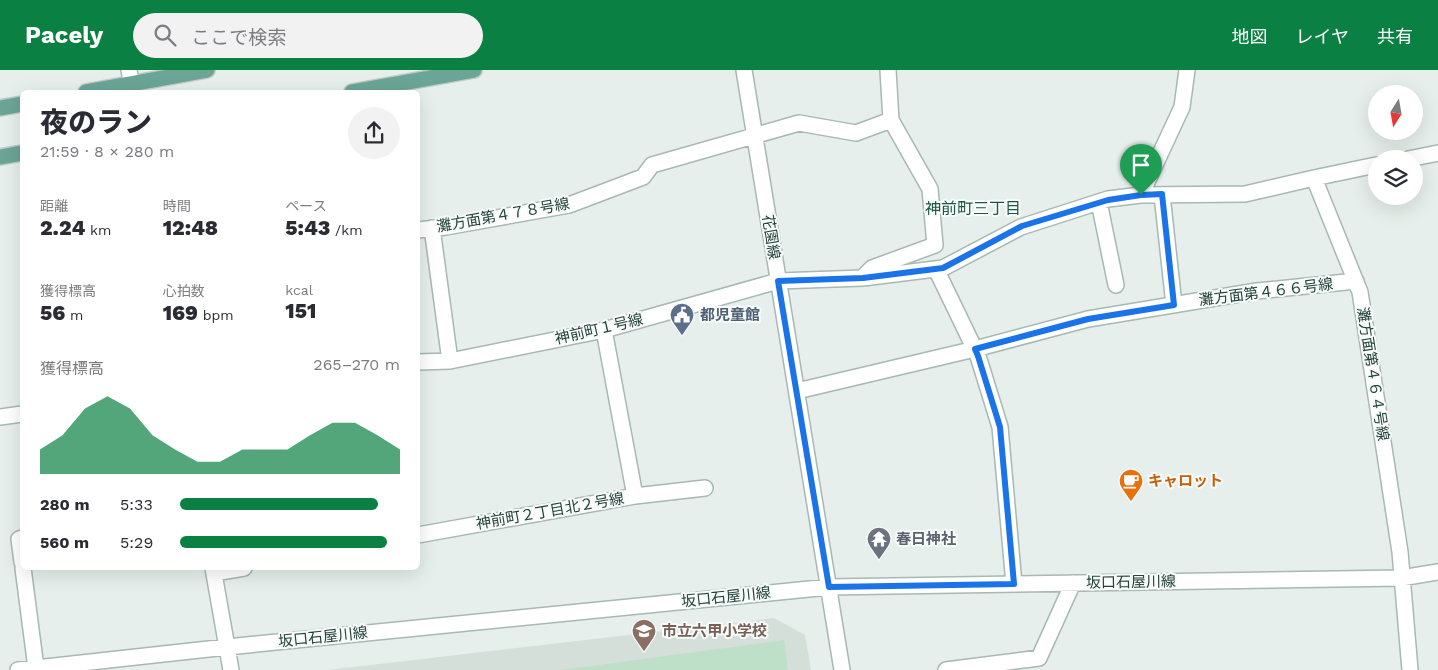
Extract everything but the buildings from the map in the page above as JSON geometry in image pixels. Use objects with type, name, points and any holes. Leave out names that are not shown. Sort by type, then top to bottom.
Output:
[{"type":"main road","points":[[95,90],[131,82],[207,70]]},
{"type":"main road","points":[[363,90],[474,70]]},
{"type":"main road","points":[[0,108],[20,104]]},
{"type":"main road","points":[[0,158],[20,153]]},
{"type":"street","name":"花園線","points":[[744,70],[842,670]]},
{"type":"street","points":[[863,278],[872,268],[935,245],[930,189],[890,120],[888,70]]},
{"type":"street","points":[[1141,195],[1182,107],[1187,70]]},
{"type":"street","name":"灘方面第４７８号線","points":[[425,229],[569,205],[643,177],[652,165],[799,123],[856,133],[890,120]]},
{"type":"street","points":[[1423,156],[1438,153]]},
{"type":"street","name":"神前町１号線","points":[[420,362],[450,361],[604,330],[778,281],[863,278],[943,268],[1022,226],[1108,200],[1162,194],[1246,194],[1368,167]]},
{"type":"street","name":"灘方面第４６４号線","points":[[1314,178],[1360,292],[1400,552],[1410,670]]},
{"type":"street","points":[[1162,194],[1174,305]]},
{"type":"street","points":[[1099,202],[1116,285]]},
{"type":"street","points":[[425,229],[450,361]]},
{"type":"street","points":[[936,269],[978,356],[1000,427],[1014,584]]},
{"type":"street","name":"灘方面第４６６号線","points":[[797,391],[975,349],[1088,319],[1257,291],[1356,282]]},
{"type":"street","name":"神前町２丁目北２号線","points":[[420,535],[635,496],[604,330]]},
{"type":"street","points":[[0,418],[20,414]]},
{"type":"street","points":[[635,496],[705,488]]},
{"type":"street","points":[[23,570],[36,668]]},
{"type":"street","points":[[213,570],[231,670]]},
{"type":"street","name":"坂口石屋川線","points":[[18,670],[68,667],[227,647],[829,587],[1401,578],[1438,572]]},
{"type":"street","points":[[946,670],[1039,658],[1074,583]]},
{"type":"shaded area","name":"市立六甲小学校","points":[[774,618],[805,635],[811,670],[328,670]]},
{"type":"green space","points":[[784,640],[788,670],[561,670]]},
{"type":"place","name":"都児童館","points":[[682,336]]},
{"type":"place","name":"キャロット","points":[[1131,502]]},
{"type":"place","name":"春日神社","points":[[879,560]]},
{"type":"place","name":"市立六甲小学校","points":[[644,652]]},
{"type":"district","name":"神前町三丁目","points":[[973,208]]},
{"type":"route","points":[[1162,194],[1174,305],[1088,319],[975,349],[1000,427],[1014,584],[829,587],[778,281],[863,278],[943,268],[1022,226],[1108,200],[1141,195],[1162,194]]}]
